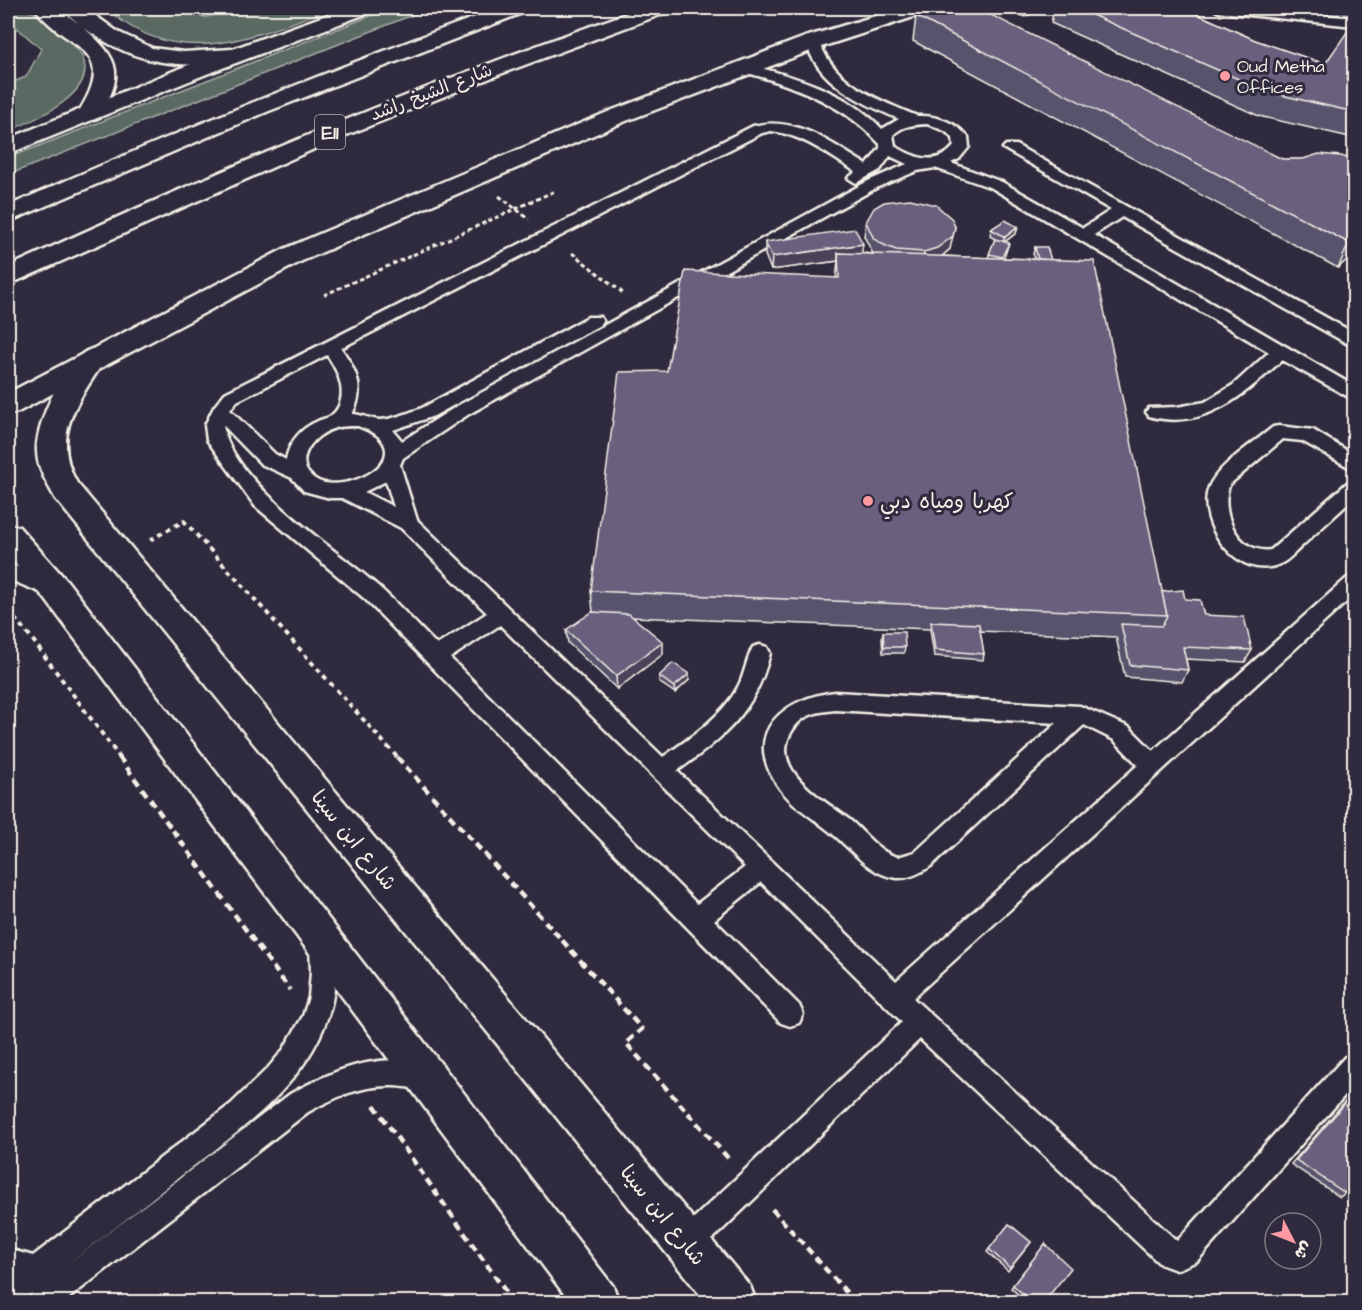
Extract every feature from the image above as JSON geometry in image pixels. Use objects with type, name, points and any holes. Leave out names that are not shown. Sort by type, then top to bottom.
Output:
[{"type":"main road","points":[[45,8],[90,45],[106,64],[106,87],[89,112]]},
{"type":"main road","points":[[72,8],[111,38],[133,50],[179,58],[232,56]]},
{"type":"main road","points":[[8,147],[89,112],[232,56],[364,8]]},
{"type":"main road","name":"E11","points":[[8,215],[229,119],[430,39],[518,8]]},
{"type":"main road","name":"شارع الشيخ راشد","points":[[8,277],[296,146],[455,82],[661,8]]},
{"type":"main road","points":[[8,405],[92,358],[293,255],[618,116],[813,42],[922,8]]},
{"type":"main road","name":"شارع ابن سينا","points":[[92,358],[59,408],[52,436],[53,464],[66,490],[734,1302]]},
{"type":"main road","points":[[8,535],[57,591],[597,1302]]},
{"type":"lane","points":[[1219,8],[1354,22]]},
{"type":"lane","points":[[813,42],[821,65],[837,80],[883,106],[915,120]]},
{"type":"lane","points":[[745,68],[798,84],[860,116],[875,128],[886,145],[905,160],[934,163],[998,185],[1281,351],[1352,390]]},
{"type":"lane","points":[[220,411],[268,459],[297,473],[315,488],[345,491],[364,486],[380,478],[393,460],[463,410],[873,184],[914,167],[949,160],[962,148],[963,141],[951,127],[940,123],[905,121],[889,129],[880,161],[867,172],[428,411],[405,421],[380,426]]},
{"type":"lane","points":[[790,1014],[372,593],[262,501],[216,440],[214,426],[220,411],[231,398],[329,345],[765,126],[790,128],[867,172]]},
{"type":"lane","points":[[962,148],[998,185]]},
{"type":"lane","points":[[1011,148],[1354,340]]},
{"type":"lane","points":[[1083,236],[1122,210]]},
{"type":"lane","points":[[329,345],[352,385],[349,404],[337,421]]},
{"type":"lane","points":[[1155,412],[1175,415],[1210,409],[1281,351]]},
{"type":"lane","points":[[297,473],[294,463],[295,452],[310,433],[337,421],[361,420],[380,426],[390,434],[395,444],[393,460],[408,523]]},
{"type":"lane","points":[[1354,463],[1306,435],[1297,432],[1279,432],[1223,478],[1215,494],[1215,502],[1227,540],[1235,550],[1248,557],[1264,560],[1276,557],[1354,488]]},
{"type":"lane","points":[[345,491],[408,523],[895,998],[1165,1251],[1176,1256],[1187,1251],[1354,1066]]},
{"type":"lane","points":[[8,571],[57,591]]},
{"type":"lane","points":[[895,998],[1354,583]]},
{"type":"lane","points":[[435,657],[501,614]]},
{"type":"lane","points":[[662,770],[710,735],[733,713],[750,688],[760,652]]},
{"type":"lane","points":[[1080,715],[923,859],[902,868],[879,859],[792,786],[779,769],[774,749],[780,730],[793,714],[812,704],[835,701],[1080,715],[1117,729],[1145,755],[1150,768]]},
{"type":"lane","points":[[696,920],[762,867]]},
{"type":"lane","points":[[8,1293],[240,1113],[296,1056],[314,1023],[322,996],[326,969],[322,941]]},
{"type":"lane","points":[[687,1244],[920,1022]]},
{"type":"lane","points":[[43,1302],[299,1103],[326,1087],[353,1077],[404,1072],[426,1077]]},
{"type":"lane","points":[[8,1263],[37,1271]]},
{"type":"path","points":[[490,190],[633,300]]},
{"type":"path","points":[[324,295],[555,191]]},
{"type":"path","points":[[140,545],[184,521],[642,1029],[626,1043],[855,1302]]},
{"type":"path","points":[[8,611],[36,644],[314,1023]]},
{"type":"path","points":[[353,1077],[513,1302]]},
{"type":"green space","points":[[8,8],[24,9],[39,16],[77,48],[82,56],[85,70],[73,94],[61,104],[8,131],[8,84],[26,77],[41,49],[8,20]]},
{"type":"green space","points":[[129,8],[155,8],[206,17],[246,8],[333,8],[249,37],[194,44],[166,41],[140,31],[113,14]]},
{"type":"green space","points":[[391,8],[430,8],[8,175],[8,158]]},
{"type":"building","points":[[934,8],[977,8],[1282,159],[1303,159],[1319,154],[1354,160],[1354,239],[1349,243],[916,16]]},
{"type":"building","points":[[1076,8],[1184,8],[1255,40],[1325,64],[1347,32],[1354,34],[1354,112],[1268,92]]},
{"type":"building","points":[[910,199],[936,205],[952,219],[955,227],[953,236],[937,248],[924,252],[896,250],[874,239],[866,222],[874,208],[884,202]]},
{"type":"building","points":[[1005,220],[1018,227],[1005,237],[991,229]]},
{"type":"building","points":[[855,229],[863,244],[772,257],[765,242]]},
{"type":"building","points":[[995,239],[1009,243],[1002,257],[989,254]]},
{"type":"building","points":[[1035,247],[1047,247],[1051,260],[1038,259]]},
{"type":"building","name":"كهربا ومياه دبي","points":[[838,253],[1094,261],[1167,615],[591,591],[619,372],[667,371],[685,271],[839,278]]},
{"type":"building","points":[[1183,590],[1185,599],[1200,600],[1204,615],[1244,617],[1252,650],[1183,647],[1188,670],[1130,665],[1121,624],[1162,626],[1167,615],[1162,592]]},
{"type":"building","points":[[592,612],[629,614],[663,642],[616,676],[566,630]]},
{"type":"building","points":[[931,622],[979,624],[984,654],[935,650]]},
{"type":"building","points":[[883,632],[904,632],[905,647],[884,647]]},
{"type":"building","points":[[673,663],[689,674],[674,687],[659,676]]},
{"type":"building","points":[[1354,1093],[1354,1182],[1345,1193],[1296,1160]]},
{"type":"building","points":[[1009,1224],[1031,1242],[1010,1268],[989,1249]]},
{"type":"building","points":[[1045,1244],[1071,1268],[1044,1302],[1032,1302],[1013,1285]]},
{"type":"place","name":"Oud Metha Offices","points":[[1225,76]]},
{"type":"place","name":"كهربا ومياه دبي","points":[[868,501]]}]
